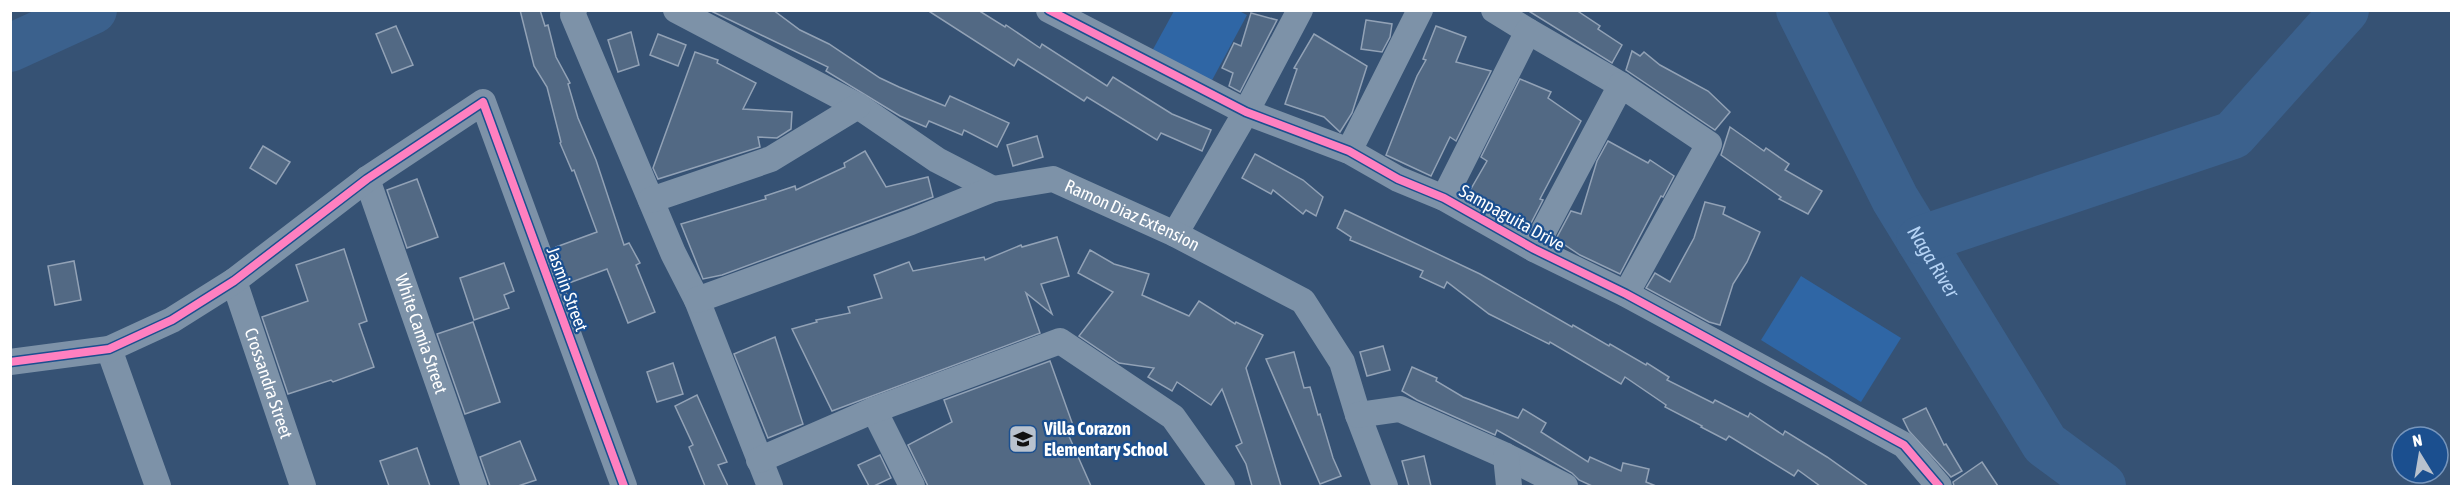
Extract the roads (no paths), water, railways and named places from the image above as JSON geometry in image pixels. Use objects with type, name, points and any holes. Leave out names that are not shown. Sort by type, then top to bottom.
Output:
[{"type":"street","points":[[574,10],[573,15],[651,200],[697,300],[770,486]]},
{"type":"street","points":[[676,10],[858,106],[937,160],[993,189]]},
{"type":"street","name":"Sampaguita Drive","points":[[1049,10],[1246,112],[1349,152],[1398,178],[1444,198],[1534,249],[1626,294],[1904,445],[1939,486]]},
{"type":"street","points":[[1175,234],[1246,112],[1300,10]]},
{"type":"street","points":[[1349,152],[1420,10]]},
{"type":"street","points":[[1494,10],[1621,85],[1708,144],[1626,294]]},
{"type":"street","points":[[1444,198],[1528,31]]},
{"type":"street","points":[[1534,249],[1621,85]]},
{"type":"street","name":"Jasmin Street","points":[[367,179],[483,102],[624,486]]},
{"type":"street","points":[[651,200],[771,159],[858,106]]},
{"type":"street","name":"Ramon Diaz Extension","points":[[697,300],[911,222],[993,189],[1053,178],[1175,234],[1303,301],[1342,362],[1376,484]]},
{"type":"street","points":[[10,362],[109,349],[171,320],[234,281],[367,179]]},
{"type":"street","name":"White Camia Street","points":[[367,179],[474,486]]},
{"type":"street","name":"Crossandra Street","points":[[234,281],[303,486]]},
{"type":"street","points":[[759,460],[874,410],[1060,341],[1173,417],[1222,486]]},
{"type":"street","points":[[109,349],[158,486]]},
{"type":"street","points":[[1358,415],[1400,409],[1506,456],[1566,486]]},
{"type":"street","points":[[874,410],[912,486]]},
{"type":"street","points":[[1506,456],[1509,486]]},
{"type":"waterway","name":"Naga River","points":[[10,48],[93,10]]},
{"type":"waterway","name":"Naga River","points":[[1800,10],[1895,199],[2045,444],[2102,486]]},
{"type":"waterway","points":[[1920,240],[2233,135],[2345,10]]},
{"type":"place","name":"Villa Corazon Elementary School","points":[[1023,439]]}]
